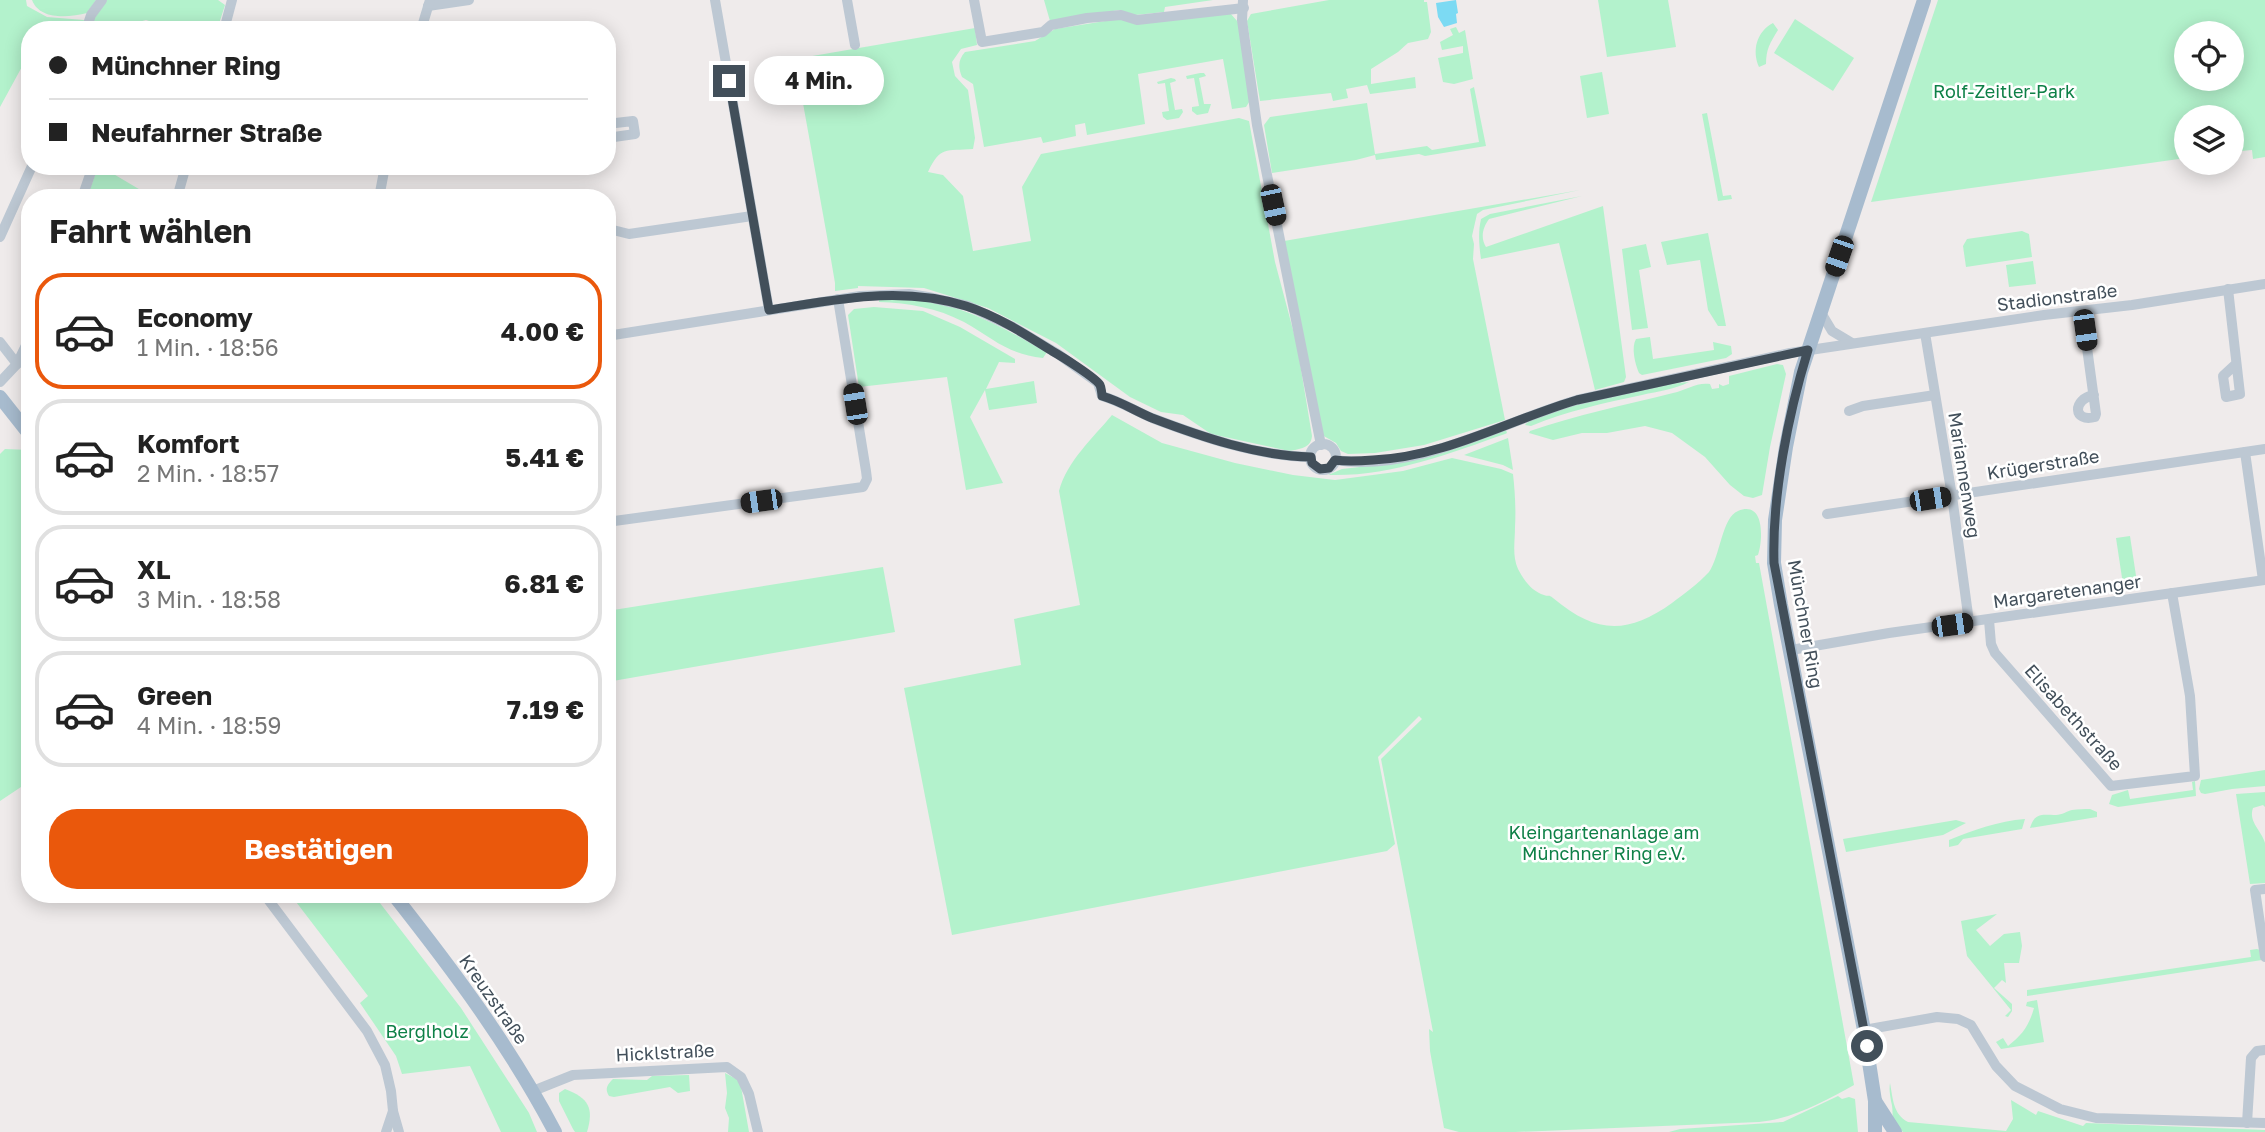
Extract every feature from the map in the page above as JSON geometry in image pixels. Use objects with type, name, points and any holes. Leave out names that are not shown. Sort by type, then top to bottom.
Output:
[{"type":"main road","name":"Münchner Ring","points":[[1875,1132],[1875,1101],[1864,1030],[1774,563],[1775,520],[1790,422],[1808,350],[1924,0]]},
{"type":"main road","points":[[0,397],[21,424]]},
{"type":"main road","name":"Kreuzstraße","points":[[400,903],[485,1015],[533,1091],[555,1132]]},
{"type":"main road","name":"Münchner Ring","points":[[1875,1101],[1893,1130]]},
{"type":"street","points":[[89,21],[102,0]]},
{"type":"street","points":[[226,21],[231,0]]},
{"type":"street","points":[[424,21],[429,3],[469,0]]},
{"type":"street","points":[[715,0],[769,310]]},
{"type":"street","points":[[847,0],[855,46]]},
{"type":"street","points":[[974,0],[982,42],[1043,32],[1051,25],[1087,18],[1121,15],[1137,19],[1244,4],[1242,20],[1256,125],[1321,444]]},
{"type":"street","points":[[616,123],[633,121],[635,134],[616,137]]},
{"type":"street","points":[[0,237],[21,190]]},
{"type":"street","points":[[616,230],[629,233],[752,216]]},
{"type":"street","name":"Stadionstraße","points":[[838,299],[909,294],[968,306],[1013,327],[1058,354],[1098,383],[1102,396],[1232,445],[1286,456],[1311,457],[1312,463],[1320,469],[1329,468],[1335,460],[1356,461],[1410,456],[1473,438],[1577,400],[1808,350],[2265,284]]},
{"type":"street","points":[[2228,289],[2236,364]]},
{"type":"street","points":[[616,335],[838,299],[866,471],[866,484],[859,488],[616,521]]},
{"type":"street","points":[[1820,312],[1832,331],[1852,343]]},
{"type":"street","points":[[2082,312],[2094,394]]},
{"type":"street","name":"Mariannenweg","points":[[1926,333],[1969,622]]},
{"type":"street","points":[[0,342],[16,364]]},
{"type":"street","points":[[0,382],[21,354]]},
{"type":"street","points":[[1849,411],[1935,395]]},
{"type":"street","points":[[1311,457],[1315,448],[1321,444]]},
{"type":"street","points":[[1321,444],[1332,448],[1335,460]]},
{"type":"street","name":"Krügerstraße","points":[[1827,514],[2265,449]]},
{"type":"street","points":[[2245,452],[2264,580]]},
{"type":"street","name":"Margaretenanger","points":[[1791,650],[2264,580]]},
{"type":"street","name":"Elisabethstraße","points":[[1989,620],[1991,644],[1995,653],[2111,786],[2183,778],[2195,776],[2192,715],[2172,593]]},
{"type":"street","points":[[2265,889],[2255,890],[2265,957]]},
{"type":"street","points":[[271,903],[366,1031],[385,1065],[393,1111],[390,1132]]},
{"type":"street","points":[[1864,1030],[1937,1017],[1958,1019],[1971,1026],[1996,1066],[2015,1086],[2060,1109],[2096,1118],[2265,1123]]},
{"type":"street","points":[[2248,1123],[2251,1058],[2257,1051],[2265,1050]]},
{"type":"street","name":"Hicklstraße","points":[[533,1091],[573,1075],[727,1067],[741,1077],[749,1094],[758,1132]]},
{"type":"green space","points":[[0,0],[26,0],[27,6],[47,17],[84,20],[21,21],[21,68],[0,107]]},
{"type":"green space","points":[[32,0],[96,0],[87,13],[56,16],[36,7]]},
{"type":"green space","points":[[107,0],[218,0],[225,5],[220,21],[93,21]]},
{"type":"green space","points":[[1044,0],[1213,0],[1165,7],[1164,12],[1135,15],[1119,10],[1050,21]]},
{"type":"green space","points":[[1329,0],[1427,2],[1431,32],[1428,39],[1408,43],[1371,69],[1371,84],[1415,77],[1416,88],[1370,94],[1367,85],[1346,89],[1348,98],[1333,101],[1331,93],[1260,101],[1247,21],[1251,14]]},
{"type":"green space","points":[[1598,0],[1668,0],[1676,47],[1607,57]]},
{"type":"green space","name":"Rolf-Zeitler-Park","points":[[1938,0],[2265,0],[2265,157],[2253,159],[2252,150],[2244,151],[2244,105],[2174,105],[2174,160],[1871,202]]},
{"type":"green space","points":[[1230,13],[1238,22],[1251,99],[1246,107],[1232,109],[1223,59],[1138,74],[1145,124],[1087,135],[1085,123],[1075,125],[1076,136],[1043,143],[1041,137],[984,147],[973,84],[962,77],[960,70],[960,61],[965,52],[1035,41],[1055,29],[1118,19]]},
{"type":"green space","points":[[1795,19],[1854,58],[1833,91],[1774,53]]},
{"type":"green space","points":[[1773,23],[1778,30],[1769,46],[1766,64],[1759,67],[1757,42],[1763,31]]},
{"type":"green space","points":[[1456,27],[1459,33],[1465,30],[1473,79],[1454,84],[1443,82],[1438,58],[1463,53],[1463,46],[1442,50],[1440,42],[1453,35],[1450,29]]},
{"type":"green space","points":[[975,28],[977,45],[961,49],[952,62],[955,76],[968,90],[975,138],[973,149],[950,150],[940,154],[928,172],[943,175],[963,196],[973,251],[1031,241],[1022,187],[1041,154],[1239,118],[1249,121],[1275,262],[1297,345],[1312,436],[1307,445],[1289,451],[1211,434],[1183,415],[1161,412],[1130,397],[1056,343],[988,308],[924,288],[858,286],[835,291],[795,59]]},
{"type":"green space","points":[[1602,72],[1609,114],[1587,118],[1580,76]]},
{"type":"green space","points":[[1200,73],[1206,76],[1199,78],[1204,104],[1211,104],[1208,113],[1197,115],[1192,111],[1192,107],[1199,106],[1194,78],[1187,79],[1186,76]]},
{"type":"green space","points":[[1171,78],[1176,81],[1170,83],[1175,110],[1182,109],[1183,112],[1179,118],[1167,120],[1162,112],[1169,111],[1165,83],[1157,82]]},
{"type":"green space","points":[[1474,87],[1486,146],[1425,156],[1419,154],[1376,160],[1375,155],[1272,173],[1264,125],[1270,117],[1367,103],[1375,154],[1427,146],[1432,150],[1479,142],[1470,89]]},
{"type":"green space","points":[[1707,113],[1723,196],[1731,195],[1732,199],[1718,201],[1702,114]]},
{"type":"green space","points":[[95,175],[115,175],[139,189],[90,189]]},
{"type":"green space","points":[[1580,190],[1483,210],[1477,214],[1472,236],[1473,259],[1505,420],[1424,445],[1375,453],[1348,454],[1322,435],[1284,241]]},
{"type":"green space","points":[[1582,196],[1489,219],[1483,236],[1486,247],[1603,206],[1626,377],[1624,382],[1595,390],[1559,243],[1481,259],[1479,244],[1481,219],[1490,214]]},
{"type":"green space","points":[[2022,231],[2029,234],[2032,257],[1966,267],[1963,246],[1967,239]]},
{"type":"green space","points":[[1708,233],[1726,326],[1718,326],[1708,310],[1700,260],[1667,265],[1661,242]]},
{"type":"green space","points":[[1646,244],[1651,267],[1639,270],[1648,328],[1632,330],[1622,249]]},
{"type":"green space","points":[[2033,261],[2036,284],[2009,287],[2006,265]]},
{"type":"green space","points":[[879,299],[912,299],[952,307],[984,319],[1047,352],[1043,358],[1020,353],[944,313],[912,305],[879,302]]},
{"type":"green space","points":[[874,307],[923,311],[960,327],[1015,359],[1015,363],[999,362],[986,389],[1034,381],[1037,403],[989,410],[985,390],[970,417],[1003,483],[966,490],[947,377],[859,387],[848,315],[854,309]]},
{"type":"green space","points":[[1650,337],[1653,359],[1714,350],[1713,342],[1731,346],[1732,354],[1726,358],[1642,375],[1635,360],[1635,342],[1636,339]]},
{"type":"green space","points":[[1777,364],[1783,365],[1786,374],[1762,495],[1753,498],[1744,496],[1730,485],[1705,457],[1672,433],[1645,426],[1607,433],[1582,433],[1553,440],[1529,433],[1565,420],[1696,385],[1710,384],[1712,389],[1719,388],[1719,384],[1729,384],[1729,376]]},
{"type":"green space","points":[[1689,382],[1672,389],[1600,404],[1531,426],[1525,425],[1536,418],[1577,404],[1629,391]]},
{"type":"green space","name":"Kleingartenanlage am Münchner Ring e.V.","points":[[1112,415],[1162,443],[1235,463],[1293,475],[1335,480],[1403,471],[1452,458],[1513,474],[1514,554],[1522,577],[1536,591],[1550,596],[1569,610],[1598,624],[1626,625],[1640,621],[1672,603],[1709,572],[1728,521],[1733,515],[1747,509],[1753,511],[1758,516],[1761,532],[1760,548],[1755,556],[1756,563],[1759,563],[1854,1085],[1797,1113],[1759,1122],[1515,1132],[1459,1132],[1444,1128],[1430,1051],[1429,1029],[1433,1032],[1381,759],[1422,719],[1419,716],[1378,757],[1395,844],[1387,851],[952,935],[904,688],[1021,665],[1014,619],[1080,605],[1059,491],[1074,460]]},
{"type":"green space","points":[[1506,430],[1505,434],[1418,463],[1351,475],[1328,475],[1342,469],[1403,462]]},
{"type":"green space","points":[[1508,438],[1513,470],[1464,455]]},
{"type":"green space","points":[[5,449],[21,450],[21,787],[0,801],[0,454]]},
{"type":"green space","points":[[2130,536],[2138,589],[2124,591],[2116,538]]},
{"type":"green space","points":[[883,567],[895,632],[616,680],[616,610]]},
{"type":"green space","points":[[2265,770],[2265,786],[2205,794],[2199,789],[2201,780]]},
{"type":"green space","points":[[2195,781],[2196,796],[2118,807],[2109,804],[2112,795],[2128,790],[2130,799],[2193,790],[2192,782]]},
{"type":"green space","points":[[2265,792],[2265,807],[2263,805],[2253,808],[2252,818],[2265,843],[2265,883],[2250,884],[2236,794]]},
{"type":"green space","points":[[2090,809],[2097,812],[2097,817],[2030,828],[2034,819],[2040,816]]},
{"type":"green space","points":[[2025,819],[2022,829],[1963,839],[1958,845],[1949,847],[1949,840],[1968,833]]},
{"type":"green space","points":[[1956,820],[1966,823],[1943,835],[1846,852],[1843,839]]},
{"type":"green space","name":"Berglholz","points":[[297,903],[380,903],[461,1008],[529,1113],[537,1132],[501,1132],[470,1066],[402,1074],[396,1056],[360,1003],[368,996]]},
{"type":"green space","points":[[1997,914],[1976,930],[1990,946],[2004,934],[2020,932],[2022,946],[2019,963],[2004,963],[2006,983],[2002,980],[1994,988],[2012,1004],[2012,1011],[2008,1017],[2005,1016],[2011,1010],[1967,956],[1961,921]]},
{"type":"green space","points":[[2250,950],[2260,950],[2262,960],[2027,996],[2027,990],[2251,957]]},
{"type":"green space","points":[[2037,1000],[2044,1042],[2001,1049],[1996,1042],[2003,1038],[2008,1046],[2017,1038],[2027,1025],[2034,1008],[2026,1006],[2027,1002]]},
{"type":"green space","points":[[725,1073],[740,1081],[749,1132],[728,1132]]},
{"type":"green space","points":[[689,1075],[690,1091],[678,1093],[670,1087],[614,1097],[609,1096],[607,1091],[608,1084],[613,1079],[647,1080],[652,1076]]},
{"type":"green space","points":[[1890,1083],[1899,1115],[1908,1122],[2006,1131],[2013,1119],[2011,1100],[2036,1115],[2038,1111],[2083,1126],[2086,1123],[2265,1132],[1903,1132],[1894,1120]]},
{"type":"green space","points":[[565,1089],[580,1096],[588,1105],[590,1116],[587,1132],[575,1132],[573,1129],[559,1101],[559,1093]]},
{"type":"green space","points":[[1838,1096],[1842,1099],[1855,1099],[1858,1132],[1669,1132],[1783,1122]]},
{"type":"water","points":[[1456,0],[1457,23],[1444,27],[1438,17],[1436,3]]},
{"type":"route","points":[[729,81],[769,310],[884,294],[909,294],[968,306],[1013,327],[1058,354],[1098,383],[1102,396],[1232,445],[1286,456],[1311,457],[1314,466],[1320,469],[1329,468],[1335,460],[1346,462],[1389,459],[1432,451],[1577,400],[1808,350],[1793,409],[1782,471],[1775,520],[1774,563],[1867,1046]]}]
